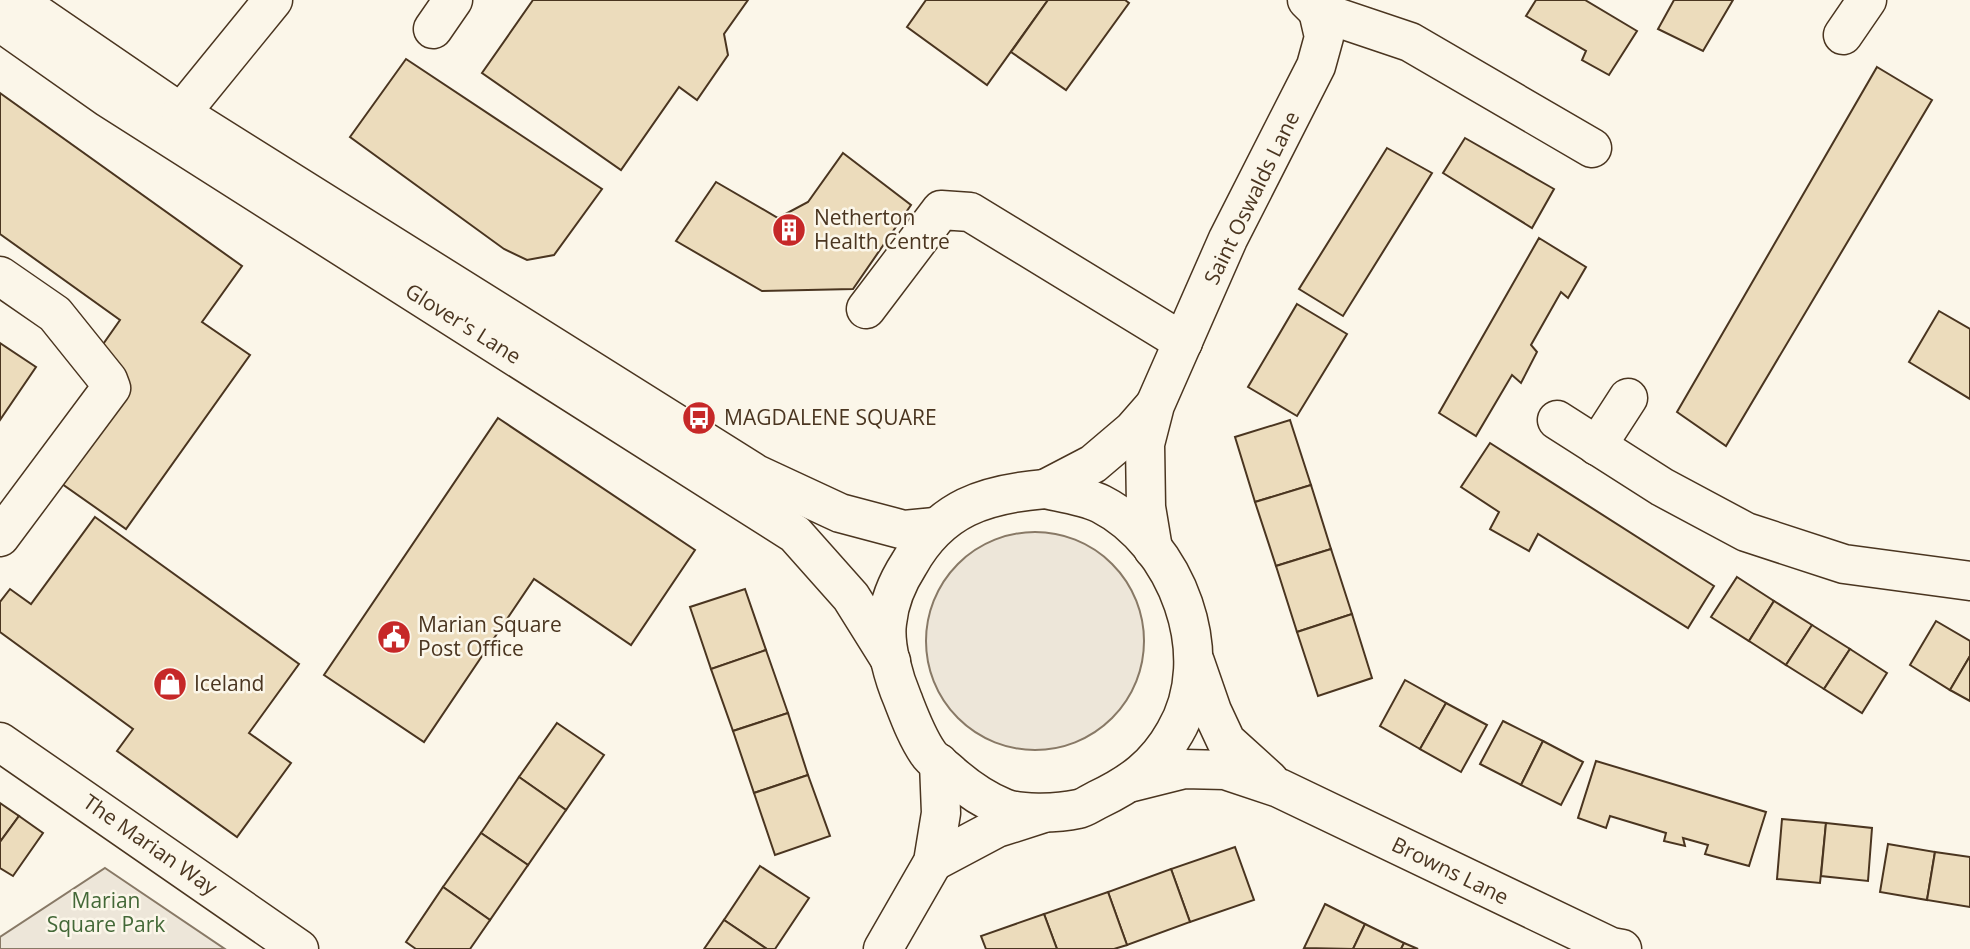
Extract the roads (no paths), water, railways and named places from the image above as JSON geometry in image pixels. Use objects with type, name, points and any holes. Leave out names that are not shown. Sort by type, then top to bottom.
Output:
[{"type":"street","name":"Glover's Lane","points":[[16,0],[181,113],[756,474],[840,513],[904,530],[935,527]]},
{"type":"street","points":[[181,113],[273,0]]},
{"type":"street","points":[[1843,35],[1867,0]]},
{"type":"street","points":[[1322,4],[1410,42],[1592,148]]},
{"type":"street","name":"Saint Oswalds Lane","points":[[1153,549],[1146,507],[1145,444],[1155,405],[1228,239],[1316,66],[1324,37],[1322,4]]},
{"type":"street","name":"Glover's Lane","points":[[0,22],[108,98],[795,534],[851,597],[891,661]]},
{"type":"street","points":[[866,309],[941,209],[970,212],[1183,342]]},
{"type":"street","points":[[0,276],[55,314],[108,380],[111,388],[0,537]]},
{"type":"street","points":[[1597,446],[1628,398]]},
{"type":"street","name":"Saint Oswalds Lane","points":[[1045,489],[1093,464],[1133,430],[1155,405]]},
{"type":"street","points":[[1557,420],[1662,487],[1746,532],[1844,564],[1970,581]]},
{"type":"street","points":[[933,862],[997,828],[1046,813],[1080,809],[1132,782],[1174,735],[1182,719],[1194,658],[1183,598],[1165,563],[1133,525],[1100,503],[1045,489],[994,496],[958,510],[935,527],[916,551],[898,583],[886,624],[898,687],[911,721],[929,754],[970,790],[1007,810],[1046,813]]},
{"type":"street","name":"Browns Lane","points":[[1194,658],[1212,711],[1226,741],[1279,788]]},
{"type":"street","name":"The Marian Way","points":[[0,742],[299,949]]},
{"type":"street","points":[[883,949],[933,862],[941,813],[939,763]]},
{"type":"street","name":"Browns Lane","points":[[1132,782],[1184,769],[1225,770],[1279,788],[1615,948]]},
{"type":"place","name":"Netherton Health Centre","points":[[789,230]]},
{"type":"place","name":"MAGDALENE SQUARE","points":[[699,418]]},
{"type":"place","name":"Marian Square Post Office","points":[[394,637]]},
{"type":"place","name":"Iceland","points":[[170,684]]},
{"type":"park label","name":"Marian Square Park","points":[[106,913]]}]
